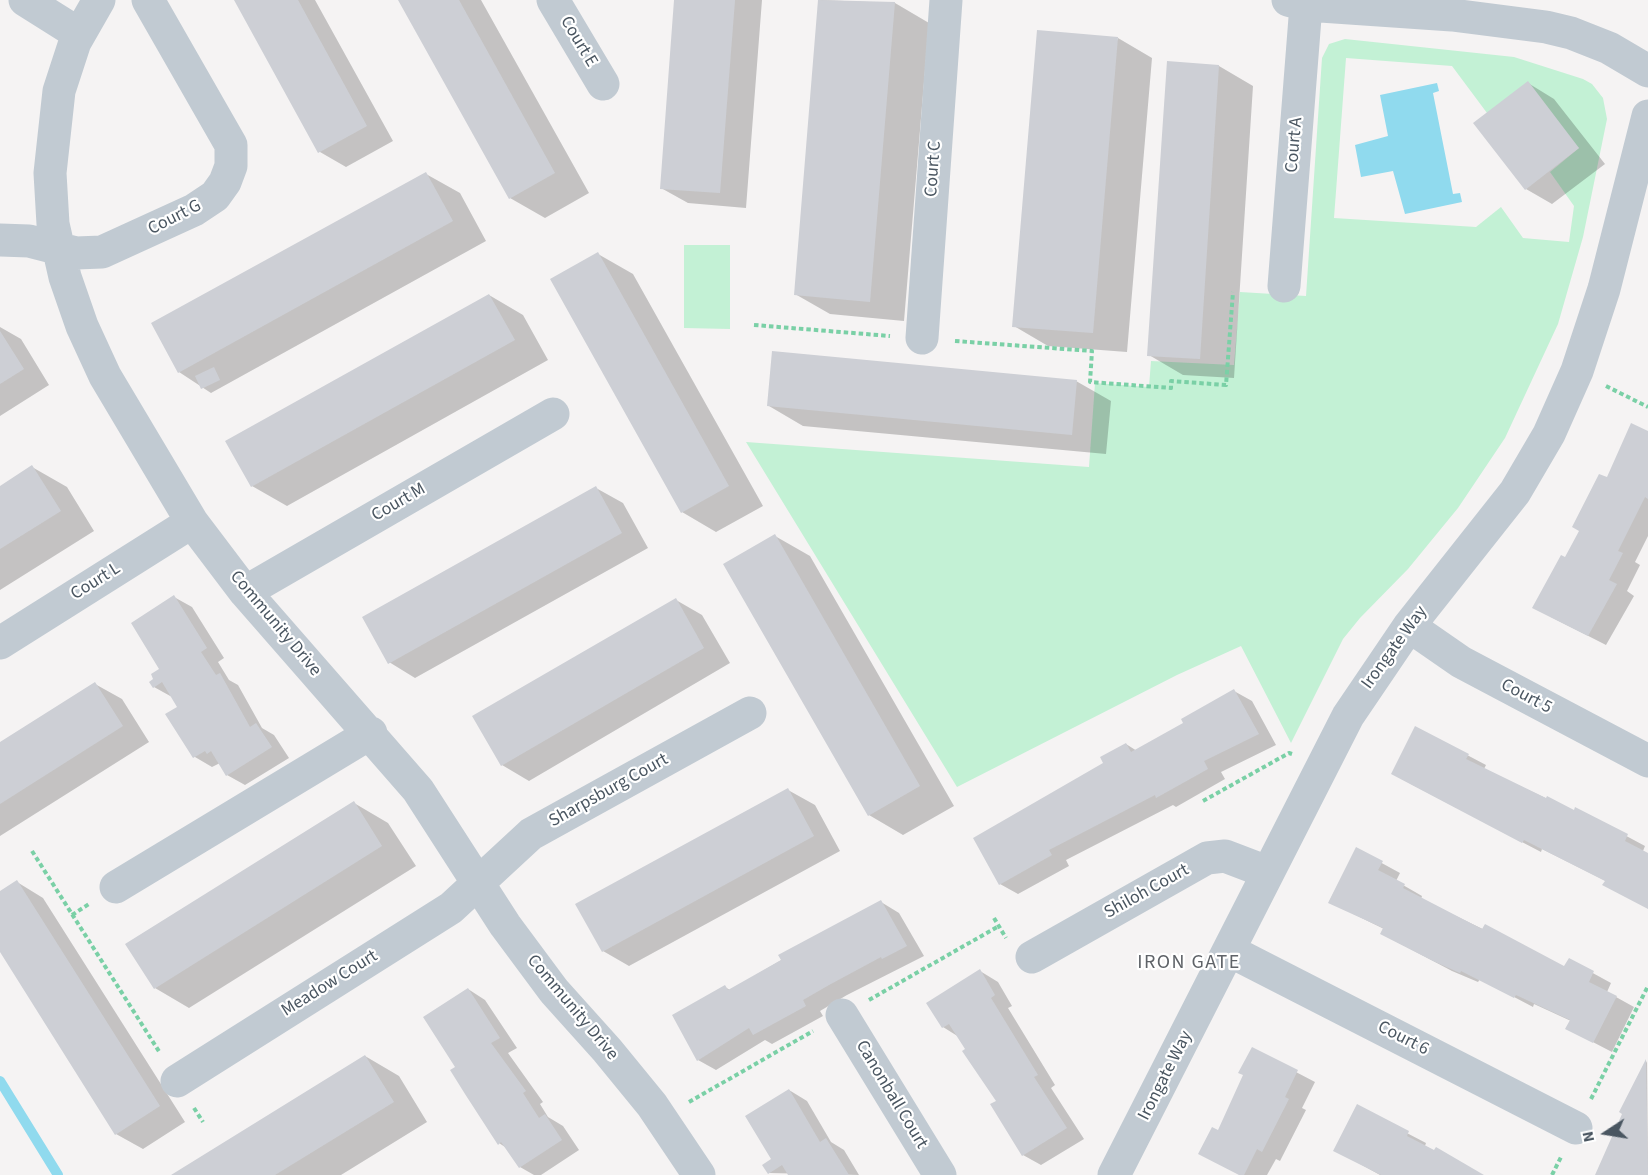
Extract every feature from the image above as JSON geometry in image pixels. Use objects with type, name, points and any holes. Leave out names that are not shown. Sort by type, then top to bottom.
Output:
[{"type":"street","points":[[25,0],[79,34]]},
{"type":"street","name":"Community Drive","points":[[99,0],[79,34],[59,91],[50,152],[51,203],[58,250],[82,326],[105,376],[192,522],[245,592],[418,789],[505,925],[554,991],[608,1050],[652,1105],[699,1175]]},
{"type":"street","name":"Court G","points":[[0,240],[28,241],[76,253],[102,252],[184,215],[215,196],[225,182],[231,166],[231,145],[148,0]]},
{"type":"street","name":"Court E","points":[[553,0],[603,84]]},
{"type":"street","name":"Court C","points":[[922,338],[946,0]]},
{"type":"street","points":[[1297,2],[1452,15],[1545,27],[1571,33],[1609,48],[1648,71]]},
{"type":"street","name":"Court A","points":[[1284,286],[1297,2]]},
{"type":"street","name":"Irongate Way","points":[[1124,1172],[1267,872],[1353,708],[1409,626],[1515,492],[1549,434],[1577,371],[1604,289],[1637,202],[1648,116]]},
{"type":"street","name":"Court M","points":[[245,592],[553,414]]},
{"type":"street","name":"Court L","points":[[0,643],[192,522]]},
{"type":"street","name":"Court 5","points":[[1409,626],[1461,662],[1648,761]]},
{"type":"street","name":"Sharpsburg Court","points":[[478,881],[531,834],[750,713]]},
{"type":"street","points":[[116,887],[371,733]]},
{"type":"street","name":"Shiloh Court","points":[[1032,957],[1207,858],[1225,856],[1267,872]]},
{"type":"street","name":"Meadow Court","points":[[177,1081],[451,908],[478,881]]},
{"type":"street","name":"Court 6","points":[[1230,951],[1576,1128]]},
{"type":"street","name":"Canonball Court","points":[[842,1015],[940,1175]]},
{"type":"path","points":[[754,325],[1092,351],[1090,382],[1170,388],[1171,381],[1226,385],[1233,292]]},
{"type":"path","points":[[1577,371],[1648,407]]},
{"type":"path","points":[[1203,801],[1289,753],[1322,767]]},
{"type":"path","points":[[32,851],[203,1122]]},
{"type":"path","points":[[1552,1175],[1648,986]]},
{"type":"green space","points":[[1345,39],[1514,57],[1583,79],[1592,84],[1603,98],[1607,119],[1583,237],[1558,324],[1505,438],[1458,508],[1408,569],[1360,618],[1343,639],[1291,743],[1241,646],[1177,675],[957,787],[746,442],[1089,467],[1095,383],[1149,387],[1151,361],[1234,365],[1240,292],[1306,296],[1322,58],[1329,44]],"holes":[[[1346,58],[1452,66],[1487,113],[1579,148],[1550,172],[1574,206],[1569,242],[1523,238],[1501,207],[1476,227],[1334,218]]]},
{"type":"green space","points":[[684,245],[730,245],[730,329],[684,328]]},
{"type":"water","points":[[1437,83],[1439,91],[1433,93],[1453,194],[1460,193],[1462,202],[1405,214],[1393,171],[1361,177],[1355,145],[1388,136],[1380,95]]},
{"type":"building","points":[[234,0],[298,0],[367,126],[318,153]]},
{"type":"building","points":[[398,0],[459,0],[555,173],[509,199]]},
{"type":"building","points":[[674,0],[735,0],[720,193],[660,189]]},
{"type":"building","points":[[818,0],[895,2],[870,302],[794,295]]},
{"type":"building","points":[[1037,30],[1118,37],[1093,333],[1012,327]]},
{"type":"building","points":[[1167,61],[1219,65],[1200,359],[1147,356]]},
{"type":"building","points":[[1528,81],[1579,148],[1525,190],[1473,123]]},
{"type":"building","points":[[426,172],[453,221],[178,373],[151,323]]},
{"type":"building","points":[[598,252],[729,486],[681,513],[550,279]]},
{"type":"building","points":[[489,294],[515,340],[251,487],[225,441]]},
{"type":"building","points":[[0,331],[24,369],[0,384]]},
{"type":"building","points":[[772,351],[1077,380],[1072,435],[767,406]]},
{"type":"building","points":[[214,367],[220,380],[201,389],[195,376]]},
{"type":"building","points":[[1631,423],[1648,431],[1648,499],[1645,497],[1618,551],[1623,553],[1609,580],[1617,584],[1588,636],[1532,608],[1561,555],[1565,557],[1579,531],[1572,527],[1599,474],[1607,477]]},
{"type":"building","points":[[32,465],[61,511],[0,549],[0,486]]},
{"type":"building","points":[[596,486],[622,533],[388,664],[362,617]]},
{"type":"building","points":[[775,534],[920,786],[868,816],[723,564]]},
{"type":"building","points":[[174,595],[207,648],[201,652],[216,675],[220,673],[250,727],[256,723],[272,747],[226,776],[211,751],[207,754],[205,751],[193,758],[165,714],[177,707],[162,682],[153,688],[149,682],[153,679],[151,674],[159,669],[131,623]]},
{"type":"building","points":[[676,598],[704,648],[501,766],[472,716]]},
{"type":"building","points":[[95,682],[123,726],[0,804],[0,742]]},
{"type":"building","points":[[1234,689],[1259,734],[1204,761],[1208,769],[1156,798],[1155,795],[1049,850],[1052,855],[999,885],[973,838],[1103,763],[1100,757],[1126,743],[1131,752],[1183,723],[1181,719]]},
{"type":"building","points":[[1415,726],[1469,754],[1466,759],[1546,798],[1547,796],[1574,810],[1575,807],[1628,834],[1625,841],[1648,853],[1648,909],[1602,885],[1605,881],[1524,840],[1522,843],[1391,774]]},
{"type":"building","points":[[788,788],[814,836],[602,952],[575,904]]},
{"type":"building","points":[[354,801],[382,846],[154,989],[125,944]]},
{"type":"building","points":[[1356,847],[1383,861],[1378,870],[1405,884],[1403,888],[1482,929],[1485,924],[1564,966],[1569,958],[1594,971],[1589,982],[1617,996],[1593,1043],[1565,1029],[1570,1020],[1516,995],[1514,998],[1461,971],[1460,973],[1433,961],[1380,934],[1383,928],[1328,903]]},
{"type":"building","points":[[17,880],[160,1106],[115,1135],[0,952],[0,891]]},
{"type":"building","points":[[881,900],[907,946],[882,959],[881,957],[803,1000],[806,1006],[753,1035],[749,1028],[697,1061],[672,1015],[725,985],[728,990],[781,960],[778,955]]},
{"type":"building","points":[[980,969],[995,995],[991,998],[1038,1075],[1034,1077],[1067,1128],[1022,1156],[990,1104],[996,1101],[962,1051],[965,1049],[949,1024],[942,1028],[926,1003]]},
{"type":"building","points":[[468,988],[500,1038],[491,1043],[526,1091],[523,1093],[539,1118],[545,1114],[562,1140],[519,1168],[501,1142],[498,1145],[465,1094],[450,1070],[455,1067],[423,1017]]},
{"type":"building","points":[[1252,1047],[1298,1070],[1285,1097],[1289,1099],[1262,1152],[1257,1149],[1244,1175],[1239,1175],[1198,1154],[1212,1127],[1218,1130],[1243,1075],[1238,1073]]},
{"type":"building","points":[[365,1055],[394,1102],[275,1175],[171,1175]]},
{"type":"building","points":[[1646,1059],[1648,1175],[1595,1175],[1622,1114],[1619,1112]]},
{"type":"building","points":[[789,1089],[820,1142],[826,1138],[849,1175],[788,1175],[782,1165],[768,1174],[762,1165],[771,1159],[745,1116]]},
{"type":"building","points":[[1357,1104],[1409,1131],[1407,1136],[1434,1150],[1436,1147],[1484,1175],[1381,1175],[1333,1151]]},
{"type":"waterway","points":[[0,1081],[58,1175]]},
{"type":"district","name":"IRON GATE","points":[[1189,964]]}]
